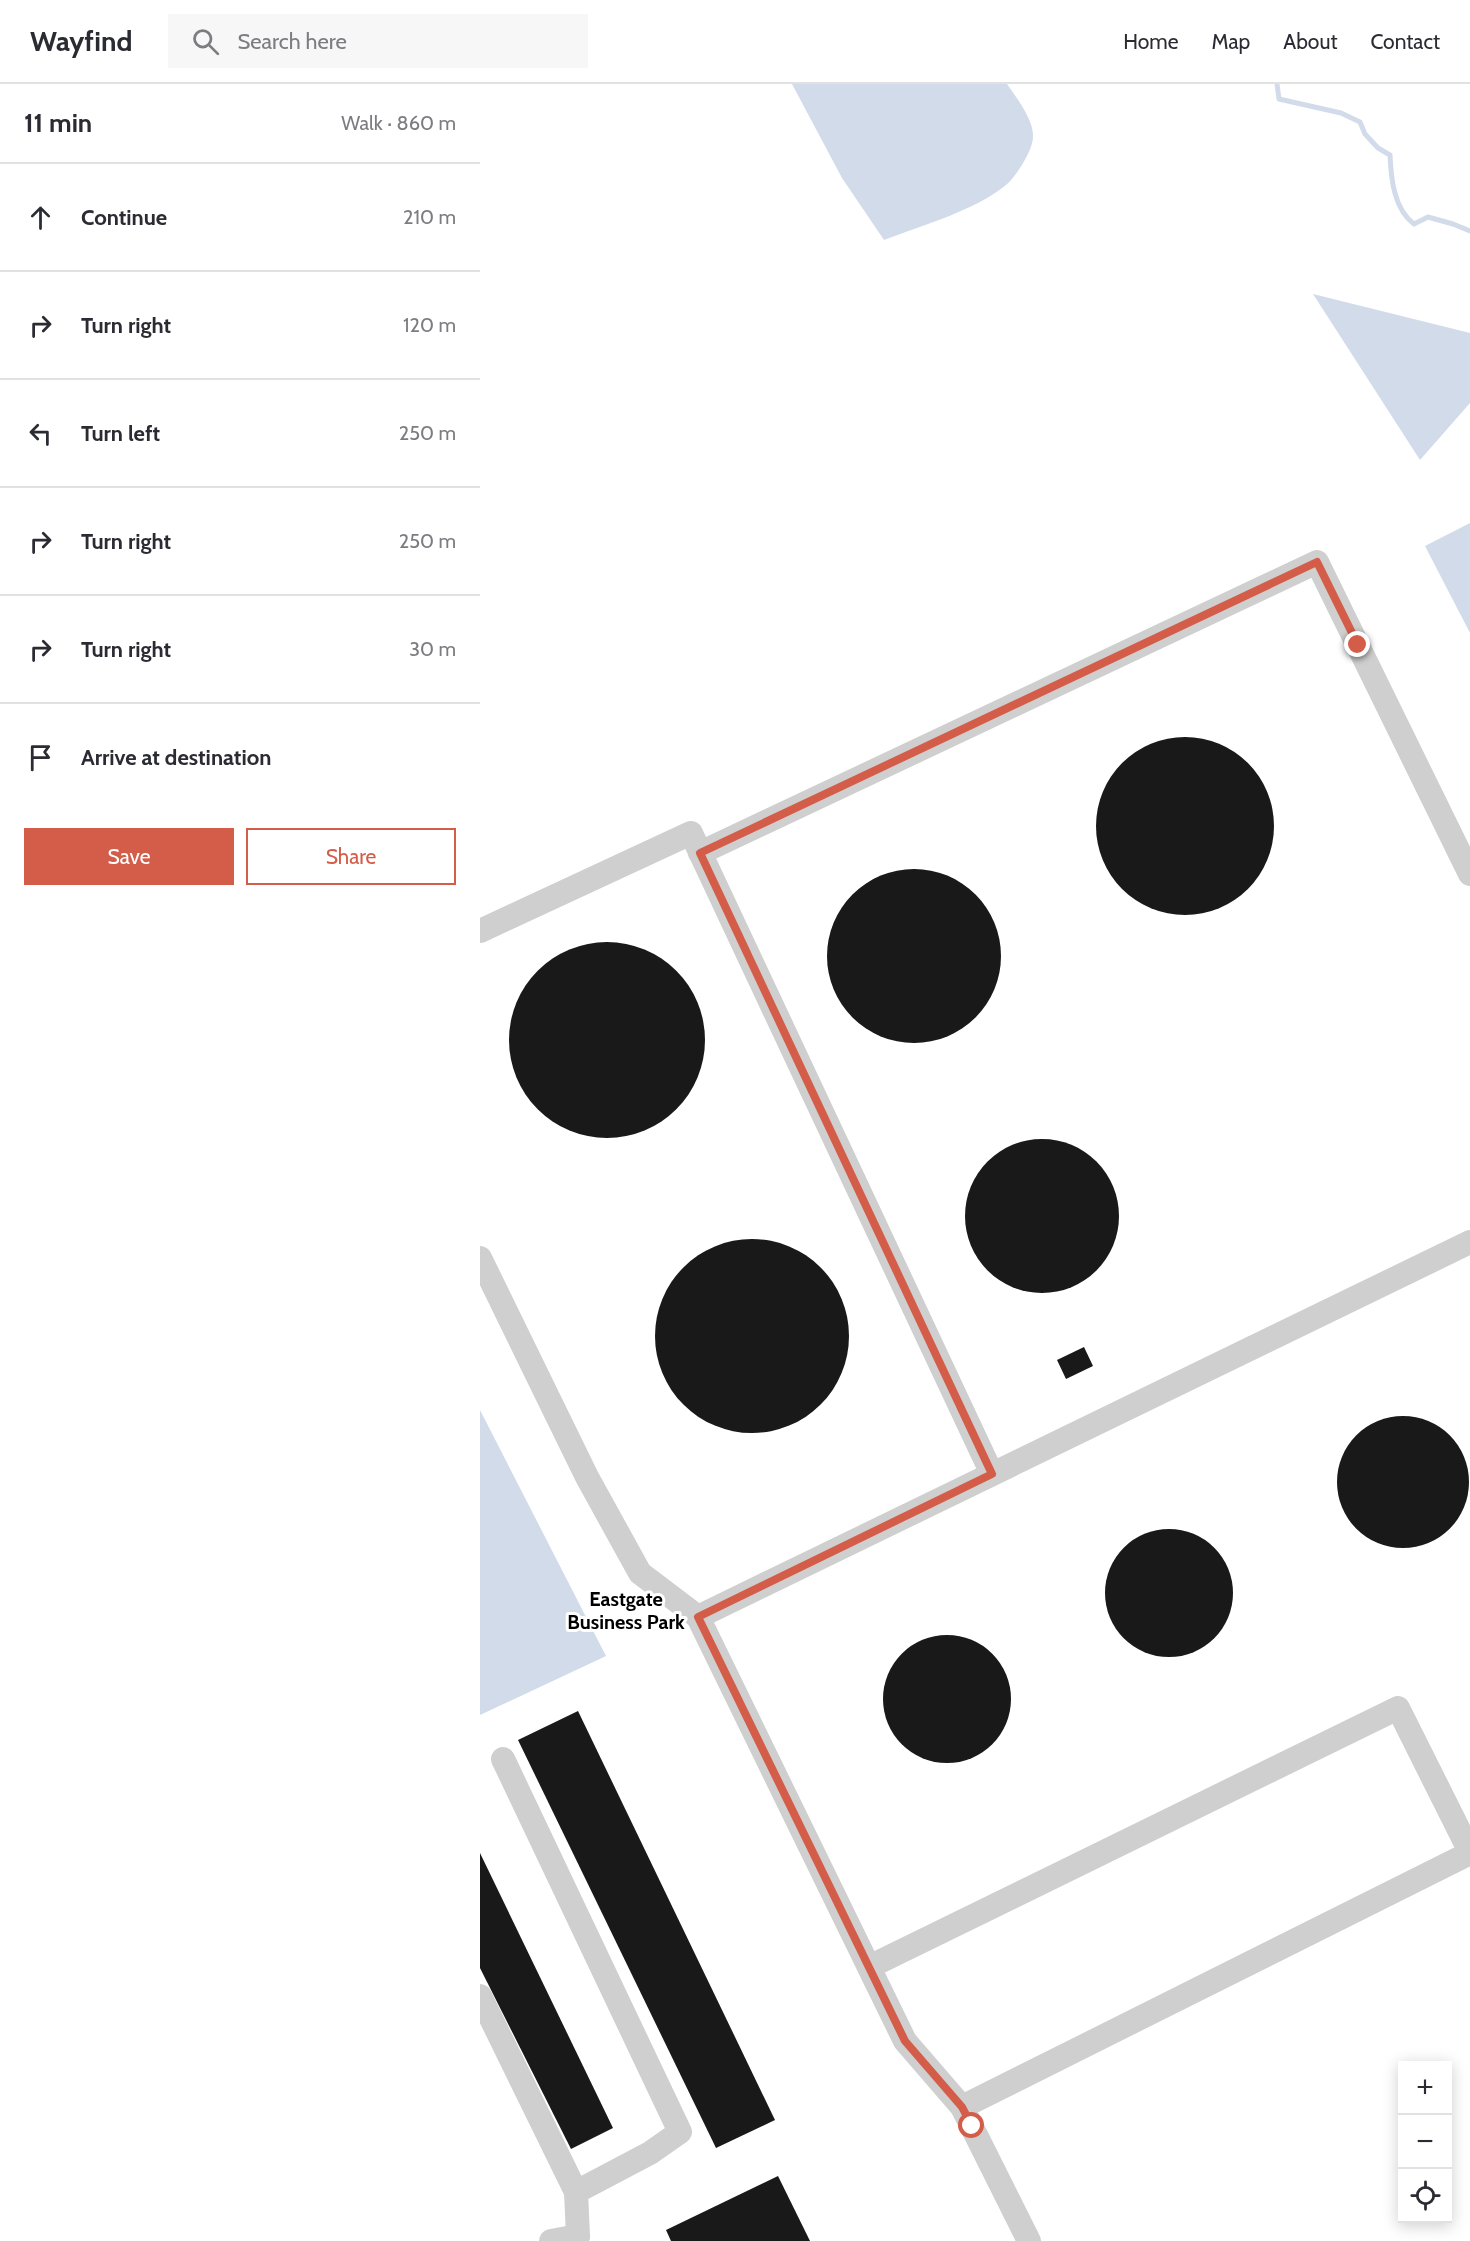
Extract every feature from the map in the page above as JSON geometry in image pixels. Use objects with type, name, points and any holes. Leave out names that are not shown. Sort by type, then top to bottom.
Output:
[{"type":"street","points":[[700,853],[1317,562],[1470,874]]},
{"type":"street","points":[[480,930],[691,833],[992,1474]]},
{"type":"street","points":[[698,1617],[1470,1242]]},
{"type":"street","points":[[480,1258],[587,1477],[640,1573],[698,1617],[905,2041],[962,2107],[1029,2241]]},
{"type":"street","points":[[869,1968],[1398,1708],[1470,1853],[962,2107]]},
{"type":"street","points":[[503,1759],[680,2132],[650,2153],[576,2192]]},
{"type":"street","points":[[480,1996],[576,2192],[581,2238],[551,2241]]},
{"type":"water","points":[[792,84],[1007,84],[1028,116],[1033,130],[1032,142],[1027,156],[1014,176],[993,194],[948,217],[884,240],[842,178]]},
{"type":"water","points":[[1313,294],[1470,333],[1470,403],[1420,460]]},
{"type":"water","points":[[1470,523],[1470,633],[1425,546]]},
{"type":"water","points":[[480,1410],[606,1656],[480,1715]]},
{"type":"building","points":[[1185,737],[1219,744],[1248,763],[1267,792],[1274,826],[1267,860],[1248,889],[1219,908],[1185,915],[1151,908],[1122,889],[1103,860],[1096,826],[1103,792],[1122,763],[1151,744]]},
{"type":"building","points":[[914,869],[931,870],[947,875],[963,883],[976,894],[987,907],[995,923],[1000,939],[1000,973],[995,989],[987,1005],[976,1018],[963,1029],[947,1037],[931,1042],[914,1043],[897,1042],[881,1037],[865,1029],[852,1018],[841,1005],[833,989],[828,973],[827,956],[828,939],[833,923],[841,907],[852,894],[865,883],[881,875],[897,870]]},
{"type":"building","points":[[607,942],[626,944],[653,954],[669,964],[683,978],[697,1003],[703,1021],[705,1040],[703,1059],[693,1086],[683,1102],[669,1116],[644,1130],[626,1136],[607,1138],[588,1136],[561,1126],[545,1116],[531,1102],[517,1077],[511,1059],[509,1040],[511,1021],[521,994],[531,978],[545,964],[570,950],[588,944]]},
{"type":"building","points":[[1042,1139],[1071,1145],[1085,1152],[1096,1162],[1106,1173],[1113,1187],[1119,1216],[1113,1245],[1106,1259],[1096,1270],[1085,1280],[1071,1287],[1042,1293],[1013,1287],[999,1280],[988,1270],[978,1259],[971,1245],[965,1216],[971,1187],[978,1173],[988,1162],[999,1152],[1013,1145]]},
{"type":"building","points":[[742,1239],[762,1239],[798,1250],[821,1267],[833,1282],[842,1299],[849,1326],[849,1346],[842,1373],[833,1390],[821,1405],[806,1417],[789,1426],[762,1433],[742,1433],[706,1422],[677,1398],[666,1382],[659,1364],[655,1346],[655,1326],[666,1290],[690,1261],[706,1250],[724,1243]]},
{"type":"building","points":[[1084,1347],[1093,1366],[1066,1379],[1057,1360]]},
{"type":"building","points":[[1403,1416],[1428,1421],[1449,1436],[1464,1457],[1469,1482],[1464,1507],[1449,1528],[1428,1543],[1403,1548],[1378,1543],[1357,1528],[1342,1507],[1337,1482],[1342,1457],[1357,1436],[1378,1421]]},
{"type":"building","points":[[1169,1529],[1193,1534],[1214,1548],[1228,1569],[1233,1593],[1228,1617],[1214,1638],[1193,1652],[1169,1657],[1145,1652],[1124,1638],[1110,1617],[1105,1593],[1110,1569],[1124,1548],[1145,1534]]},
{"type":"building","points":[[947,1635],[972,1640],[992,1654],[1006,1674],[1011,1699],[1006,1724],[992,1744],[972,1758],[947,1763],[922,1758],[902,1744],[888,1724],[883,1699],[888,1674],[902,1654],[922,1640]]},
{"type":"building","points":[[578,1711],[775,2120],[716,2148],[518,1740]]},
{"type":"building","points":[[480,1853],[613,2128],[571,2149],[480,1968]]},
{"type":"building","points":[[778,2176],[810,2241],[671,2241],[666,2230]]},
{"type":"waterway","points":[[1277,84],[1279,99],[1341,113],[1360,122],[1365,134],[1378,148],[1390,155],[1391,174],[1398,202],[1407,218],[1414,224],[1428,217],[1470,231]]},
{"type":"district","name":"Eastgate Business Park","points":[[626,1610]]},
{"type":"route","points":[[972,2126],[962,2107],[905,2041],[698,1617],[992,1474],[700,853],[1317,562],[1358,645]]}]
